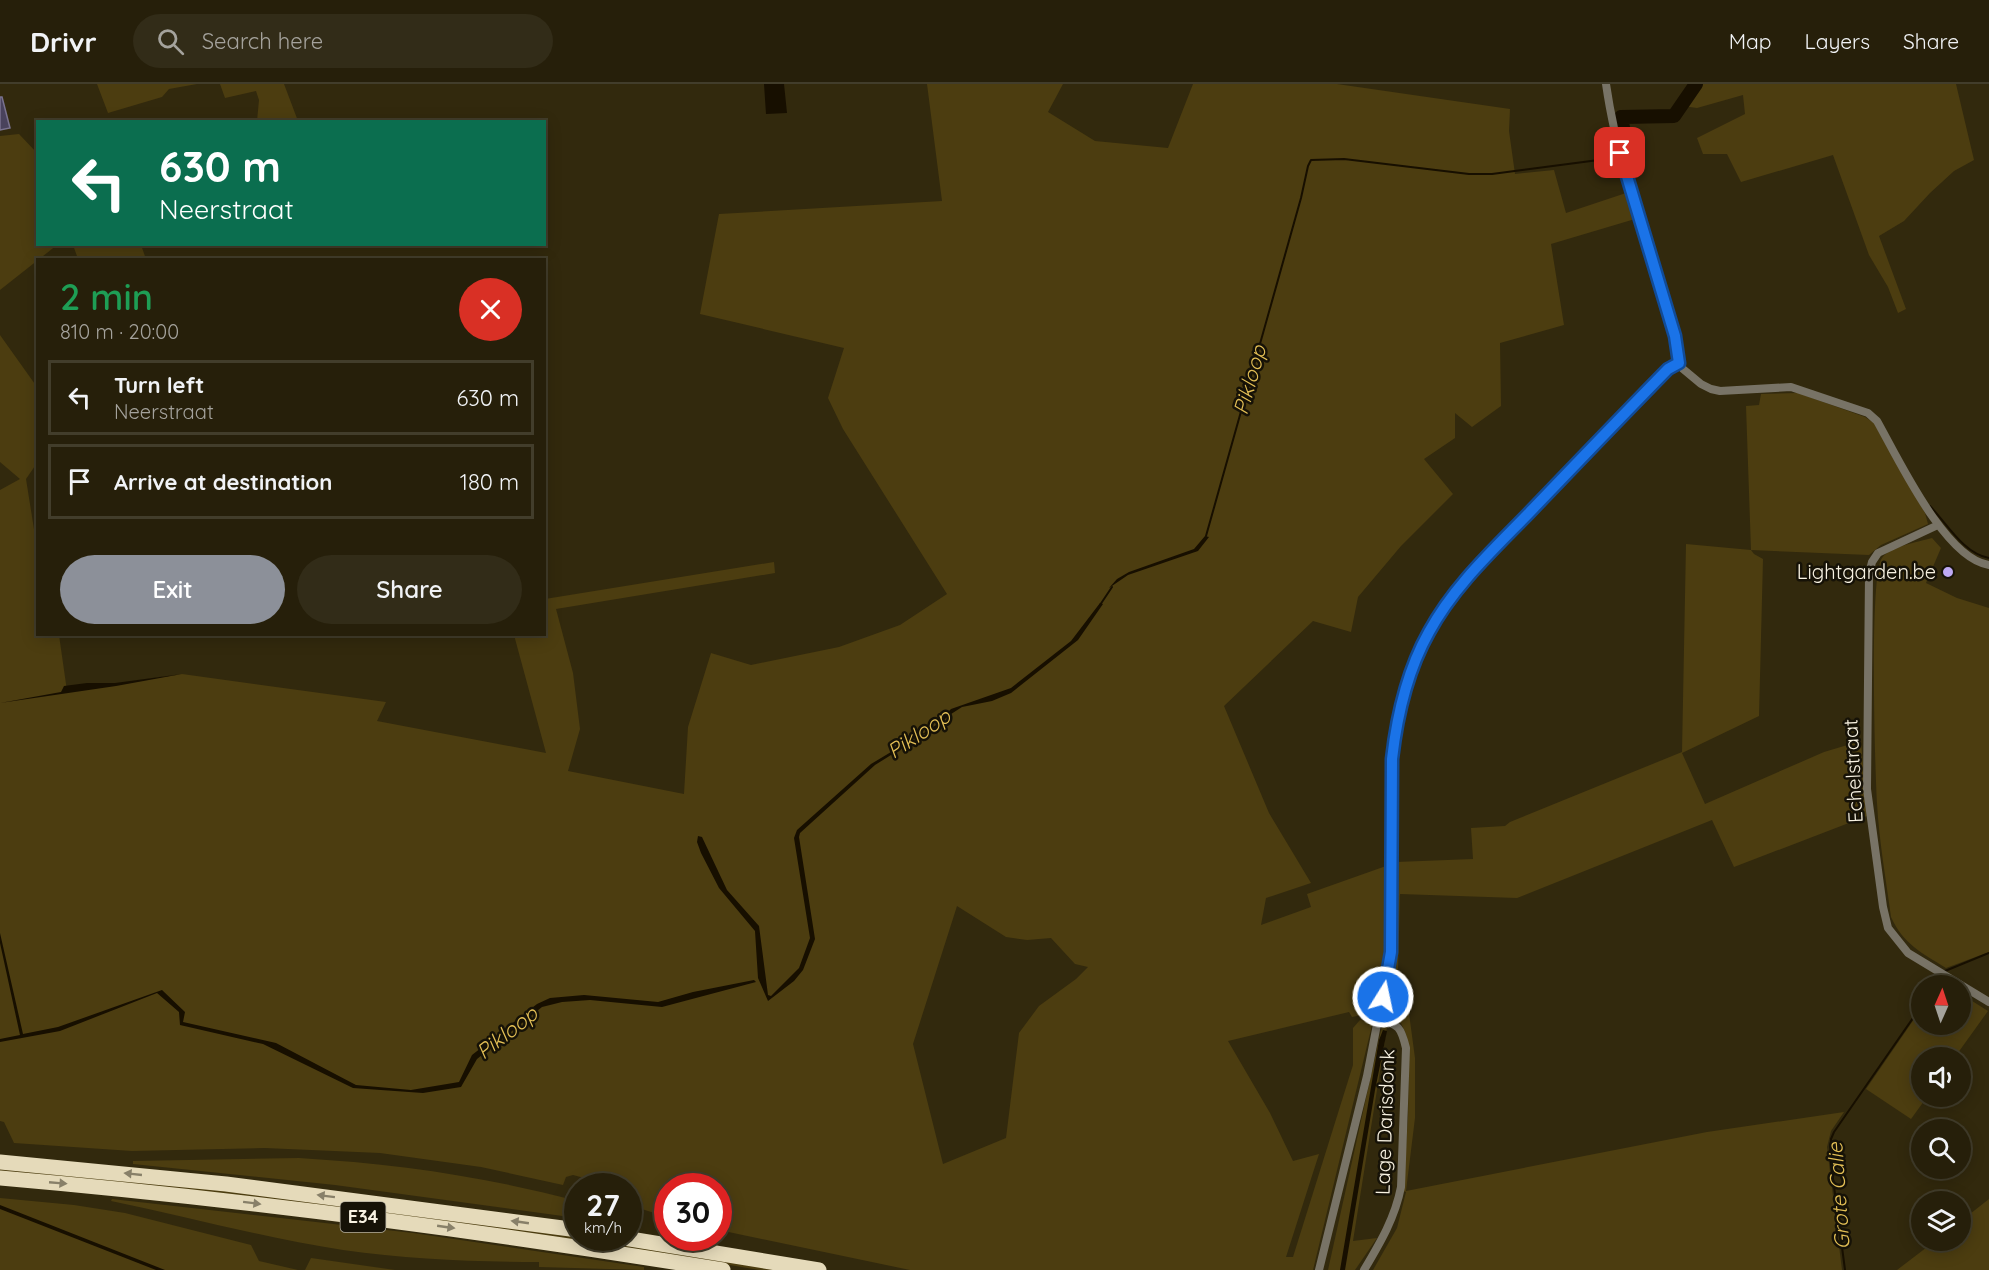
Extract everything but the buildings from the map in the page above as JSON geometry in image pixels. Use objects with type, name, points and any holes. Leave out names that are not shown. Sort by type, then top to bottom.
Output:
[{"type":"highway","name":"E34","points":[[0,1162],[226,1184],[564,1228]]},
{"type":"highway","name":"E34","points":[[0,1178],[225,1200],[410,1222],[723,1270]]},
{"type":"highway","points":[[642,1241],[819,1270]]},
{"type":"street","points":[[1606,84],[1621,156],[1675,336],[1679,363],[1683,369],[1701,384],[1719,391],[1791,387],[1868,413],[1877,421],[1938,525],[1956,547],[1971,559],[1989,565]]},
{"type":"street","name":"Lage Darisdonk","points":[[1319,1270],[1379,1019],[1391,952],[1392,759],[1395,729],[1422,646],[1455,590],[1668,369],[1679,363]]},
{"type":"street","name":"Echelstraat","points":[[1938,525],[1878,553],[1872,562],[1869,574],[1866,682],[1867,789],[1883,907],[1888,928],[1908,953],[1989,1002]]},
{"type":"street","name":"Lage Darisdonk","points":[[1364,1270],[1390,1226],[1401,1187],[1406,1048],[1403,1033],[1395,1024],[1379,1019]]},
{"type":"shaded area","points":[[97,84],[197,84],[169,89],[162,97],[108,113]]},
{"type":"shaded area","points":[[220,84],[284,84],[298,120],[257,120],[259,100],[256,91],[225,98]]},
{"type":"shaded area","points":[[927,84],[1063,84],[1048,112],[1095,141],[1168,148],[1193,84],[1337,84],[1510,109],[1509,131],[1515,174],[1554,170],[1566,213],[1626,193],[1635,219],[1551,244],[1564,325],[1500,343],[1501,406],[1472,427],[1455,413],[1455,438],[1424,459],[1453,494],[1401,546],[1358,597],[1351,632],[1313,621],[1224,706],[1269,813],[1311,883],[1266,898],[1261,925],[1311,907],[1307,894],[1386,866],[1385,955],[1373,1013],[1352,1017],[1349,1012],[1228,1041],[1270,1113],[1293,1161],[1319,1154],[1286,1257],[1293,1257],[1353,1065],[1353,1028],[1360,1020],[1371,1021],[1372,1025],[1313,1270],[910,1270],[732,1233],[732,1173],[654,1173],[654,1213],[642,1209],[642,1173],[564,1173],[563,1185],[481,1167],[380,1153],[265,1148],[132,1151],[14,1143],[4,1122],[0,1121],[0,490],[20,479],[0,462],[0,335],[36,386],[36,464],[26,479],[36,542],[36,636],[59,636],[67,691],[182,674],[386,702],[377,721],[546,753],[514,636],[546,636],[546,599],[774,562],[775,573],[556,609],[573,673],[580,729],[568,771],[684,794],[688,727],[711,653],[751,665],[839,647],[900,625],[947,594],[843,429],[828,398],[844,348],[700,314],[719,214],[942,201]],"holes":[[[957,906],[1006,937],[1027,940],[1051,938],[1075,964],[1088,967],[1076,979],[1039,1006],[1019,1033],[1006,1138],[943,1164],[913,1044]]]},
{"type":"shaded area","points":[[1693,84],[1956,84],[1974,160],[1954,171],[1904,221],[1879,236],[1906,309],[1898,313],[1888,287],[1869,255],[1833,155],[1741,182],[1727,154],[1703,154],[1697,138],[1745,114],[1743,95],[1697,108],[1676,105]]},
{"type":"shaded area","points":[[19,134],[36,152],[36,246],[56,246],[41,258],[36,258],[36,262],[0,290],[0,136]]},
{"type":"shaded area","points":[[73,246],[141,246],[146,258],[78,258]]},
{"type":"shaded area","points":[[1798,393],[1865,417],[1874,423],[1925,513],[1928,524],[1881,545],[1869,555],[1751,550],[1746,406],[1759,405],[1761,394]]},
{"type":"shaded area","points":[[1932,538],[1941,548],[1926,583],[1957,598],[1989,608],[1989,952],[1946,968],[1907,941],[1891,917],[1879,832],[1875,754],[1874,635],[1878,572],[1882,558],[1892,550]]},
{"type":"shaded area","points":[[1686,544],[1751,550],[1763,559],[1759,716],[1682,753],[1705,804],[1824,752],[1861,741],[1867,816],[1734,867],[1712,820],[1517,898],[1400,894],[1398,972],[1404,976],[1415,1058],[1415,1118],[1406,1191],[1707,1132],[1844,1112],[1831,1131],[1827,1147],[1842,1270],[1373,1270],[1397,1228],[1406,1192],[1403,1191],[1409,1053],[1406,1034],[1401,1023],[1385,1013],[1395,961],[1396,862],[1473,859],[1471,828],[1505,826],[1682,752]]},
{"type":"shaded area","points":[[1971,1000],[1988,1011],[1971,1035]]},
{"type":"shaded area","points":[[1911,1024],[1911,1035],[1971,1035],[1962,1047],[1911,1047],[1911,1107],[1920,1107],[1911,1119],[1866,1089]]},
{"type":"shaded area","points":[[1382,1026],[1387,1027],[1353,1241],[1377,1238],[1355,1270],[1328,1270]]},
{"type":"shaded area","points":[[299,1158],[440,1172],[564,1198],[564,1216],[335,1185],[133,1164],[133,1161]]},
{"type":"shaded area","points":[[0,1169],[168,1183],[564,1234],[564,1244],[0,1173]]},
{"type":"shaded area","points":[[0,1198],[74,1205],[125,1213],[251,1245],[259,1261],[298,1270],[0,1270]]},
{"type":"shaded area","points":[[112,1199],[413,1233],[644,1267],[644,1270],[539,1267],[539,1262],[392,1256],[343,1250],[111,1201]]},
{"type":"shaded area","points":[[1989,1199],[1989,1270],[1897,1270],[1922,1251],[1971,1251],[1971,1213]]},
{"type":"shaded area","points":[[642,1247],[654,1249],[654,1251],[669,1251],[786,1270],[759,1270],[621,1251],[642,1251]]},
{"type":"shaded area","points":[[311,1258],[395,1270],[305,1270]]},
{"type":"water","points":[[764,84],[784,84],[787,113],[766,114]]},
{"type":"water","points":[[1205,536],[1209,537],[1198,551],[1128,575],[1109,588],[1117,579],[1129,572],[1194,549]]},
{"type":"water","points":[[1100,603],[1103,604],[1078,640],[1011,693],[992,701],[962,707],[937,727],[915,739],[936,725],[951,709],[1011,688],[1071,641]]},
{"type":"water","points":[[182,674],[0,703],[61,692],[64,686],[115,683]]},
{"type":"water","points":[[911,740],[912,742],[875,765],[800,833],[815,939],[803,970],[794,981],[768,1001],[758,978],[755,931],[719,888],[701,853],[697,842],[698,836],[702,837],[727,890],[759,926],[768,995],[771,996],[799,968],[810,938],[794,838],[797,830],[871,764]]},
{"type":"water","points":[[0,933],[23,1034],[58,1027],[162,990],[185,1012],[183,1022],[276,1043],[356,1085],[411,1090],[459,1082],[472,1055],[537,1004],[550,998],[584,995],[658,1002],[693,992],[754,980],[756,982],[662,1007],[590,1000],[562,1002],[542,1007],[477,1059],[461,1087],[423,1093],[353,1088],[263,1044],[180,1025],[179,1012],[157,993],[60,1031],[0,1042],[0,1039],[20,1035],[0,943]]},
{"type":"water","points":[[1383,1030],[1387,1031],[1345,1270],[1340,1270],[1379,1040]]},
{"type":"water","points":[[0,1205],[165,1270],[156,1270],[0,1209]]},
{"type":"waterway","name":"Pikloop","points":[[1614,158],[1628,155],[1621,117],[1674,116],[1696,84]]},
{"type":"waterway","name":"Pikloop","points":[[1206,536],[1311,160],[1344,159],[1469,174],[1492,174],[1614,158]]},
{"type":"waterway","points":[[1930,506],[1964,545],[1989,558]]},
{"type":"waterway","name":"Pikloop","points":[[1100,605],[1112,587]]},
{"type":"waterway","name":"Grote Calie","points":[[1945,971],[1989,953]]},
{"type":"waterway","name":"Grote Calie","points":[[1845,1270],[1830,1156],[1831,1139],[1911,1021]]},
{"type":"place","name":"Lightgarden.be","points":[[1948,572]]},
{"type":"route","points":[[1383,997],[1391,952],[1390,808],[1395,729],[1409,677],[1429,631],[1455,590],[1668,369],[1679,363],[1675,336],[1620,153]]}]
